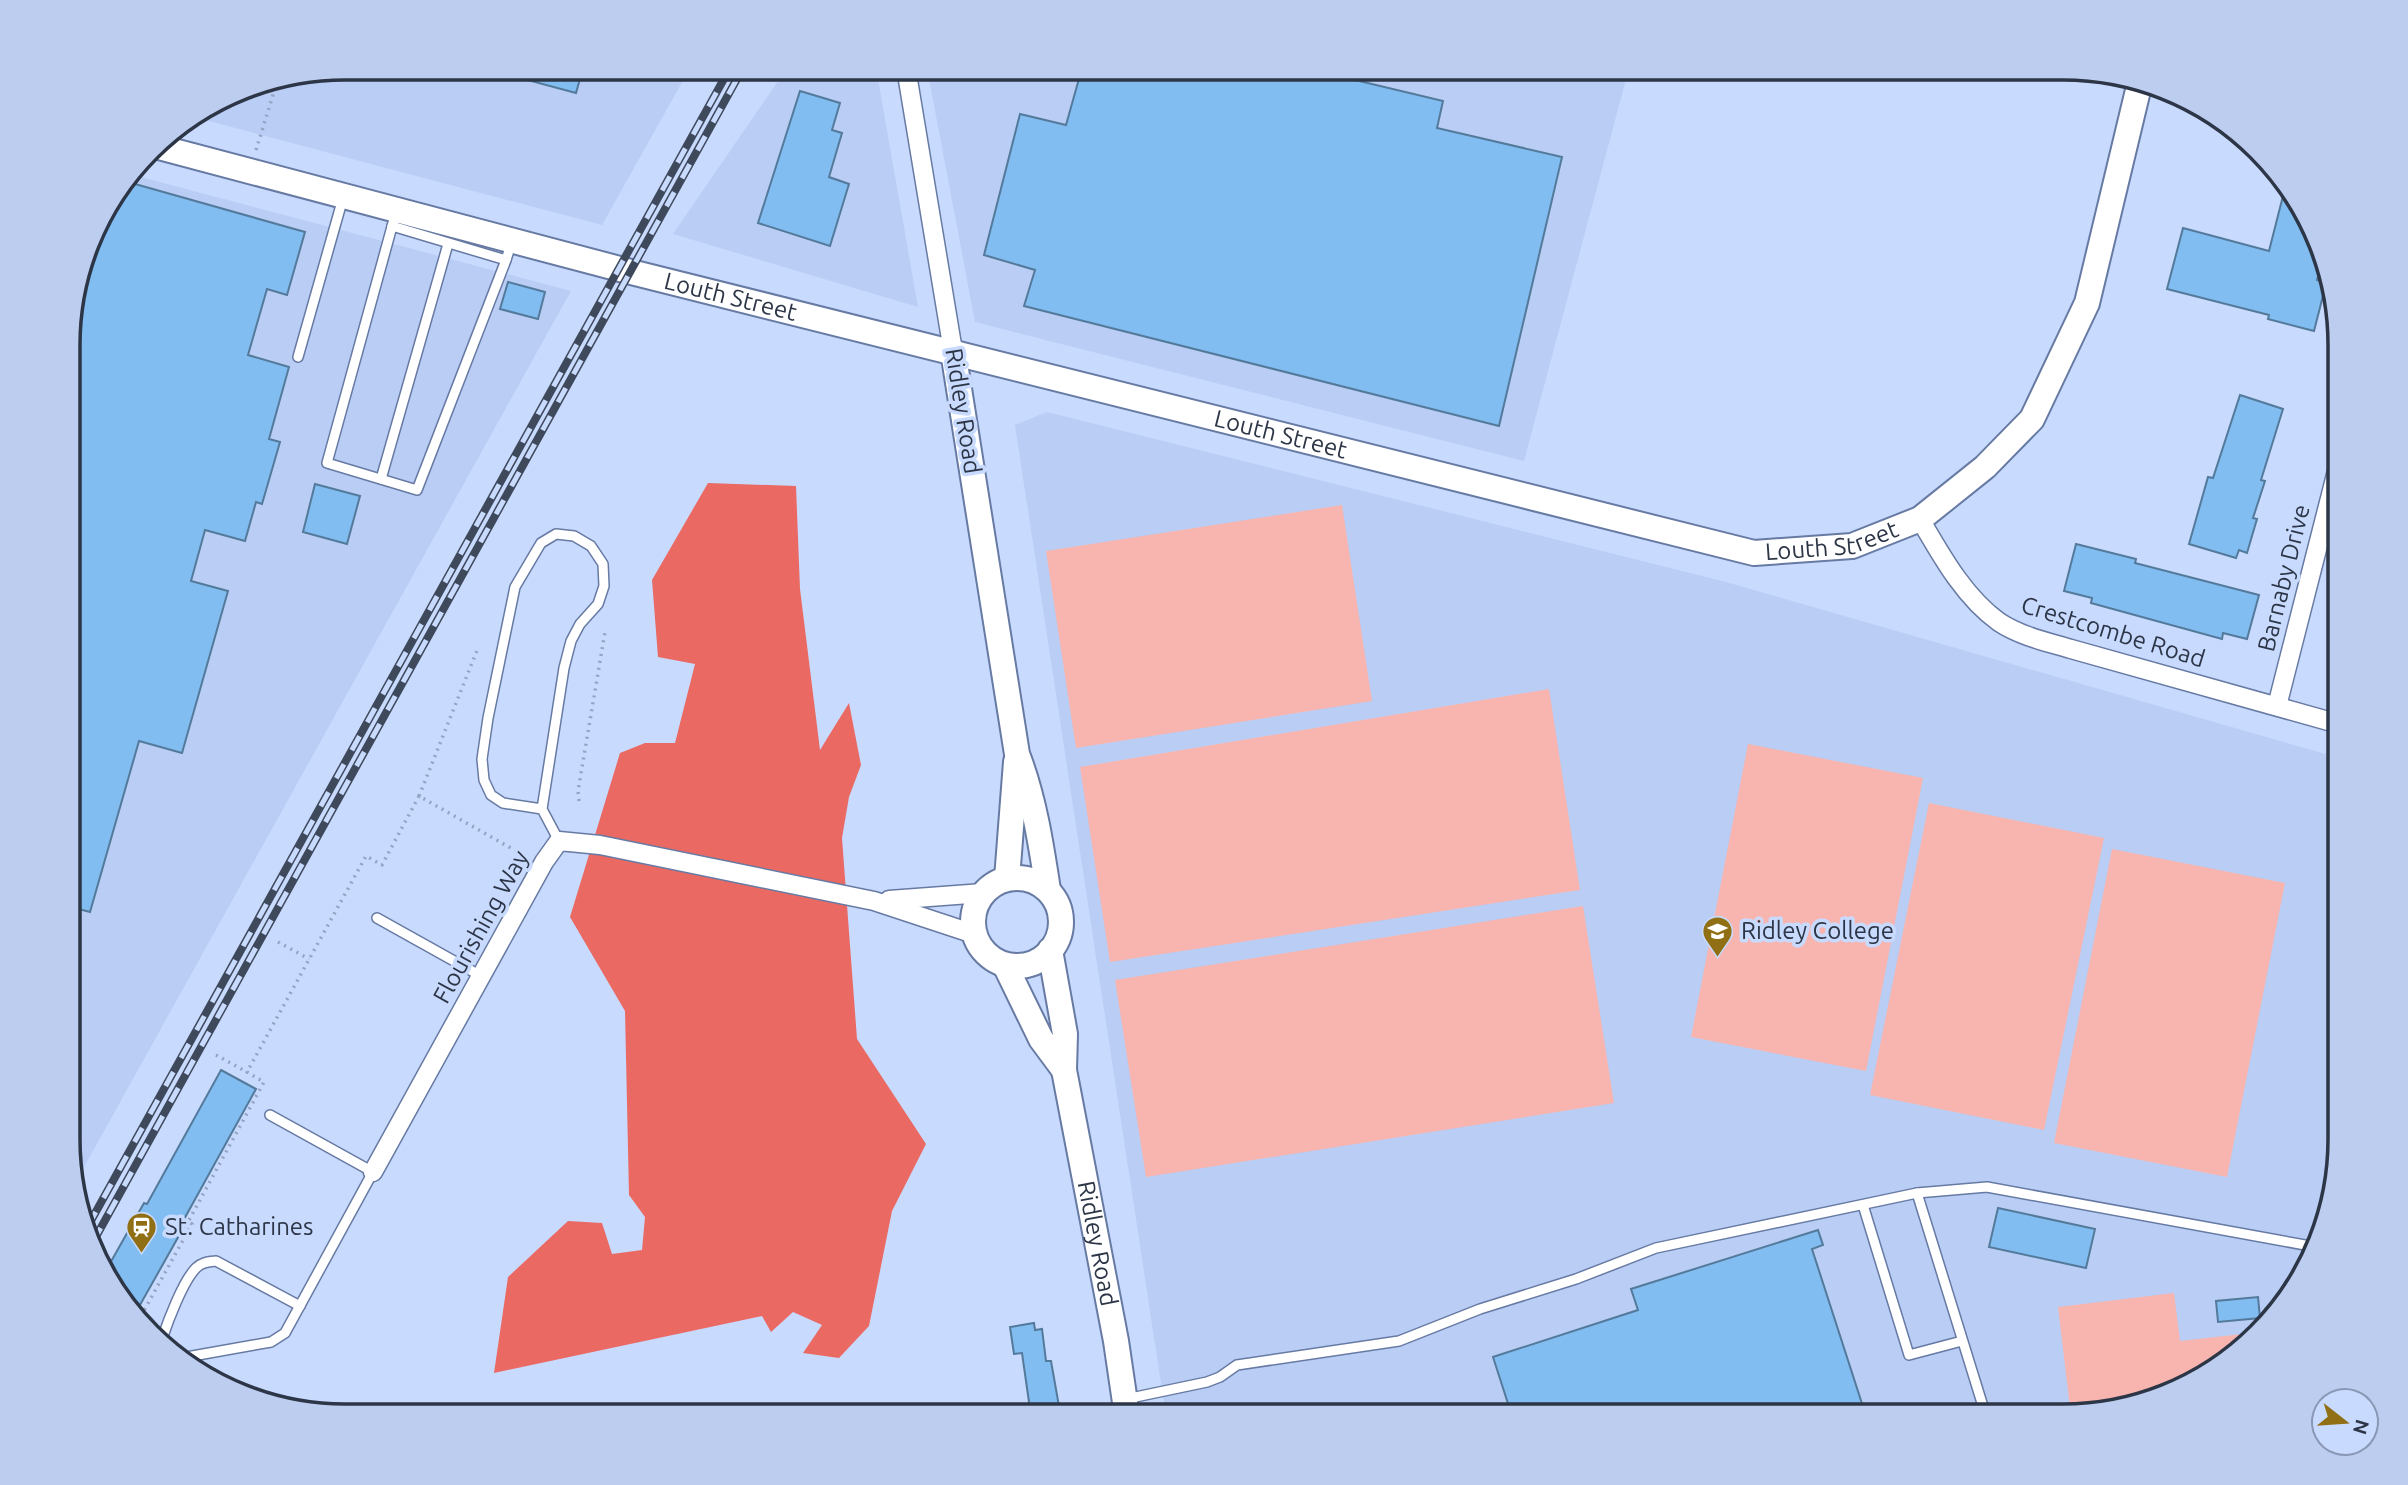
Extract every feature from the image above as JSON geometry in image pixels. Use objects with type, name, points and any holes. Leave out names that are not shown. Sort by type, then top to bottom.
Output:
[{"type":"main road","name":"Louth Street","points":[[167,149],[344,196],[394,218],[509,250],[953,351],[1755,553],[1852,546],[1920,519],[1985,467],[2032,419],[2087,303],[2139,92]]},
{"type":"main road","name":"Ridley Road","points":[[953,351],[1017,754],[1026,775],[1039,831],[1048,890]]},
{"type":"main road","name":"Ridley Road","points":[[1007,879],[1017,754]]},
{"type":"main road","points":[[1021,878],[1048,890],[1060,913],[1056,942],[1050,950],[1035,963],[1020,967],[1005,965],[991,958],[981,948],[974,934],[976,905],[984,893],[1007,879],[1021,878]]},
{"type":"main road","name":"Ridley Road","points":[[1050,950],[1065,1034],[1064,1070],[1116,1341],[1125,1404]]},
{"type":"main road","name":"Ridley Road","points":[[1005,965],[1041,1039],[1064,1070]]},
{"type":"street","name":"Ridley Road","points":[[908,80],[953,351]]},
{"type":"street","name":"Barnaby Drive","points":[[2277,706],[2328,506]]},
{"type":"street","name":"Crestcombe Road","points":[[1920,519],[1953,574],[1999,622],[2033,637],[2071,649],[2328,721]]},
{"type":"street","name":"Flourishing Way","points":[[373,1172],[544,862],[559,841],[600,845],[874,901],[974,934]]},
{"type":"street","name":"Flourishing Way","points":[[874,901],[984,893]]},
{"type":"lane","points":[[298,356],[344,196]]},
{"type":"lane","points":[[394,218],[448,244],[509,250],[417,490],[327,463],[394,218]]},
{"type":"lane","points":[[381,479],[448,244]]},
{"type":"lane","points":[[542,809],[503,803],[491,794],[484,780],[482,759],[515,587],[541,543],[556,534],[575,536],[591,546],[603,564],[604,586],[598,604],[580,624],[571,641],[564,668],[542,809],[559,841]]},
{"type":"lane","points":[[377,918],[481,976]]},
{"type":"lane","points":[[193,1357],[271,1342],[285,1333],[373,1172],[270,1115]]},
{"type":"lane","points":[[1139,1404],[1208,1382],[1237,1365],[1399,1341],[1480,1309],[1576,1279],[1656,1248],[1917,1194],[1987,1187],[2305,1245]]},
{"type":"lane","points":[[1917,1194],[1982,1404]]},
{"type":"lane","points":[[1863,1205],[1909,1355],[1962,1340]]},
{"type":"lane","points":[[164,1333],[194,1270],[204,1262],[216,1261],[300,1306]]},
{"type":"path","points":[[250,172],[273,91]]},
{"type":"path","points":[[579,801],[578,791],[605,632]]},
{"type":"path","points":[[247,1072],[366,856],[382,865],[419,796],[478,648]]},
{"type":"path","points":[[419,796],[523,855],[529,849]]},
{"type":"path","points":[[278,942],[309,959]]},
{"type":"path","points":[[144,1311],[192,1224],[188,1222],[264,1082],[216,1055]]},
{"type":"path","points":[[162,1267],[167,1269]]},
{"type":"shaded area","points":[[683,80],[602,225],[206,120],[260,95],[328,81]]},
{"type":"shaded area","points":[[779,80],[878,80],[918,307],[673,234]]},
{"type":"shaded area","points":[[929,80],[1626,80],[1524,461],[975,322]]},
{"type":"shaded area","points":[[141,177],[571,291],[82,1170],[80,1140],[80,345],[90,277],[101,244],[116,213]]},
{"type":"shaded area","name":"Ridley College","points":[[1047,412],[1726,582],[2328,755],[2327,1157],[2313,1225],[2300,1257],[2283,1287],[2250,1327],[2224,1350],[2195,1369],[2148,1390],[2080,1404],[1164,1404],[1015,425]]},
{"type":"shaded area","points":[[708,483],[796,486],[800,589],[820,750],[849,703],[861,765],[849,797],[842,838],[857,1039],[926,1144],[892,1211],[869,1326],[839,1358],[803,1353],[822,1325],[793,1312],[771,1332],[762,1316],[494,1373],[508,1277],[568,1221],[602,1223],[612,1254],[642,1250],[645,1217],[629,1195],[625,1011],[570,917],[620,753],[645,743],[675,743],[695,664],[658,657],[652,580]]},
{"type":"shaded area","points":[[1342,505],[1372,701],[1076,748],[1046,551]]},
{"type":"shaded area","points":[[1549,689],[1580,890],[1110,962],[1080,767]]},
{"type":"shaded area","points":[[1748,744],[1923,778],[1866,1071],[1691,1037]]},
{"type":"shaded area","points":[[1929,803],[2104,838],[2044,1130],[1870,1095]]},
{"type":"shaded area","points":[[2112,849],[2285,883],[2227,1177],[2054,1143]]},
{"type":"shaded area","points":[[1583,906],[1614,1103],[1146,1177],[1115,980]]},
{"type":"shaded area","points":[[2174,1293],[2180,1341],[2242,1334],[2210,1360],[2164,1384],[2114,1399],[2070,1404],[2058,1307]]},
{"type":"building","points":[[527,80],[580,80],[576,93]]},
{"type":"building","points":[[1079,80],[1355,80],[1443,101],[1437,128],[1562,157],[1499,426],[1024,306],[1035,270],[984,255],[1020,114],[1066,125]]},
{"type":"building","points":[[800,91],[840,103],[832,130],[842,133],[829,177],[849,184],[830,246],[758,223]]},
{"type":"building","points":[[135,184],[305,232],[287,295],[267,289],[248,355],[289,367],[269,439],[280,442],[262,504],[256,502],[245,541],[205,530],[191,581],[228,591],[182,753],[139,741],[90,912],[80,909],[81,328],[90,277],[101,244],[116,213]]},
{"type":"building","points":[[2283,197],[2307,244],[2322,294],[2314,331],[2268,319],[2269,315],[2167,289],[2183,228],[2269,251]]},
{"type":"building","points":[[508,282],[545,292],[538,319],[500,309]]},
{"type":"building","points":[[2240,395],[2283,409],[2261,480],[2265,481],[2253,518],[2257,519],[2247,553],[2239,550],[2236,558],[2189,544],[2208,477],[2213,478]]},
{"type":"building","points":[[315,484],[360,496],[347,544],[303,532]]},
{"type":"building","points":[[2076,544],[2136,559],[2135,563],[2259,595],[2247,639],[2223,633],[2222,639],[2091,603],[2092,598],[2064,591]]},
{"type":"building","points":[[221,1070],[256,1089],[140,1305],[125,1287],[111,1262],[144,1203],[147,1204]]},
{"type":"building","points":[[1998,1208],[2095,1229],[2086,1268],[1989,1247]]},
{"type":"building","points":[[1818,1230],[1823,1245],[1812,1249],[1862,1404],[1508,1404],[1493,1357],[1638,1310],[1631,1289]]},
{"type":"building","points":[[2258,1297],[2260,1316],[2218,1322],[2216,1301]]},
{"type":"building","points":[[1034,1323],[1035,1330],[1042,1329],[1046,1361],[1051,1361],[1059,1404],[1029,1404],[1022,1353],[1014,1354],[1010,1327]]},
{"type":"railway","points":[[93,1217],[723,80]]},
{"type":"railway","points":[[98,1233],[736,80]]},
{"type":"place","name":"Ridley College","points":[[1718,958]]},
{"type":"place","name":"St. Catharines","points":[[142,1254]]}]
